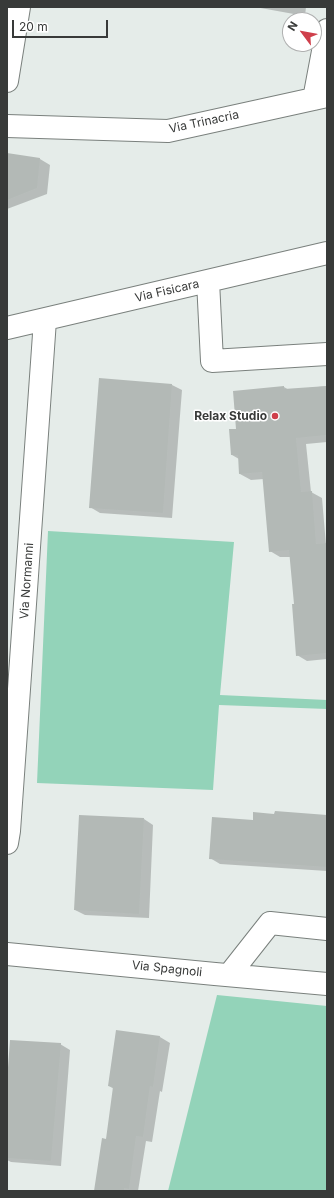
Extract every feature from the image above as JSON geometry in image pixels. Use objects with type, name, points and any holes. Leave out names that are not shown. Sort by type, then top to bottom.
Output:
[{"type":"street","points":[[7,81],[19,7]]},
{"type":"street","points":[[321,97],[327,30]]},
{"type":"street","name":"Via Trinacria","points":[[7,126],[168,131],[321,97]]},
{"type":"street","name":"Via Fisicara","points":[[7,328],[327,252]]},
{"type":"street","points":[[208,281],[212,361],[327,354]]},
{"type":"street","name":"Via Normanni","points":[[7,843],[10,823],[45,320]]},
{"type":"street","points":[[229,975],[270,923],[327,929]]},
{"type":"street","name":"Via Spagnoli","points":[[7,954],[327,984]]},
{"type":"green space","points":[[48,531],[234,542],[220,695],[327,700],[327,709],[219,705],[213,790],[37,783]]},
{"type":"green space","points":[[217,995],[327,1006],[327,1191],[168,1191]]},
{"type":"building","points":[[7,153],[40,158],[37,188],[7,200]]},
{"type":"building","points":[[99,378],[172,384],[163,513],[89,508]]},
{"type":"building","points":[[284,386],[284,389],[327,386],[327,435],[296,438],[301,492],[312,491],[316,544],[327,543],[327,653],[296,656],[292,604],[294,604],[289,550],[269,552],[262,472],[239,474],[238,455],[231,455],[229,429],[236,429],[233,391]]},
{"type":"building","points":[[275,811],[327,815],[327,867],[209,859],[212,817],[253,820],[253,812],[274,814]]},
{"type":"building","points":[[79,815],[144,818],[139,914],[74,910]]},
{"type":"building","points":[[116,1030],[160,1036],[153,1087],[150,1086],[143,1137],[136,1136],[129,1189],[124,1188],[124,1191],[94,1191],[102,1138],[106,1139],[113,1087],[108,1086]]},
{"type":"building","points":[[10,1040],[61,1043],[51,1161],[7,1158],[7,1081]]},
{"type":"place","name":"Relax Studio","points":[[275,416]]}]
